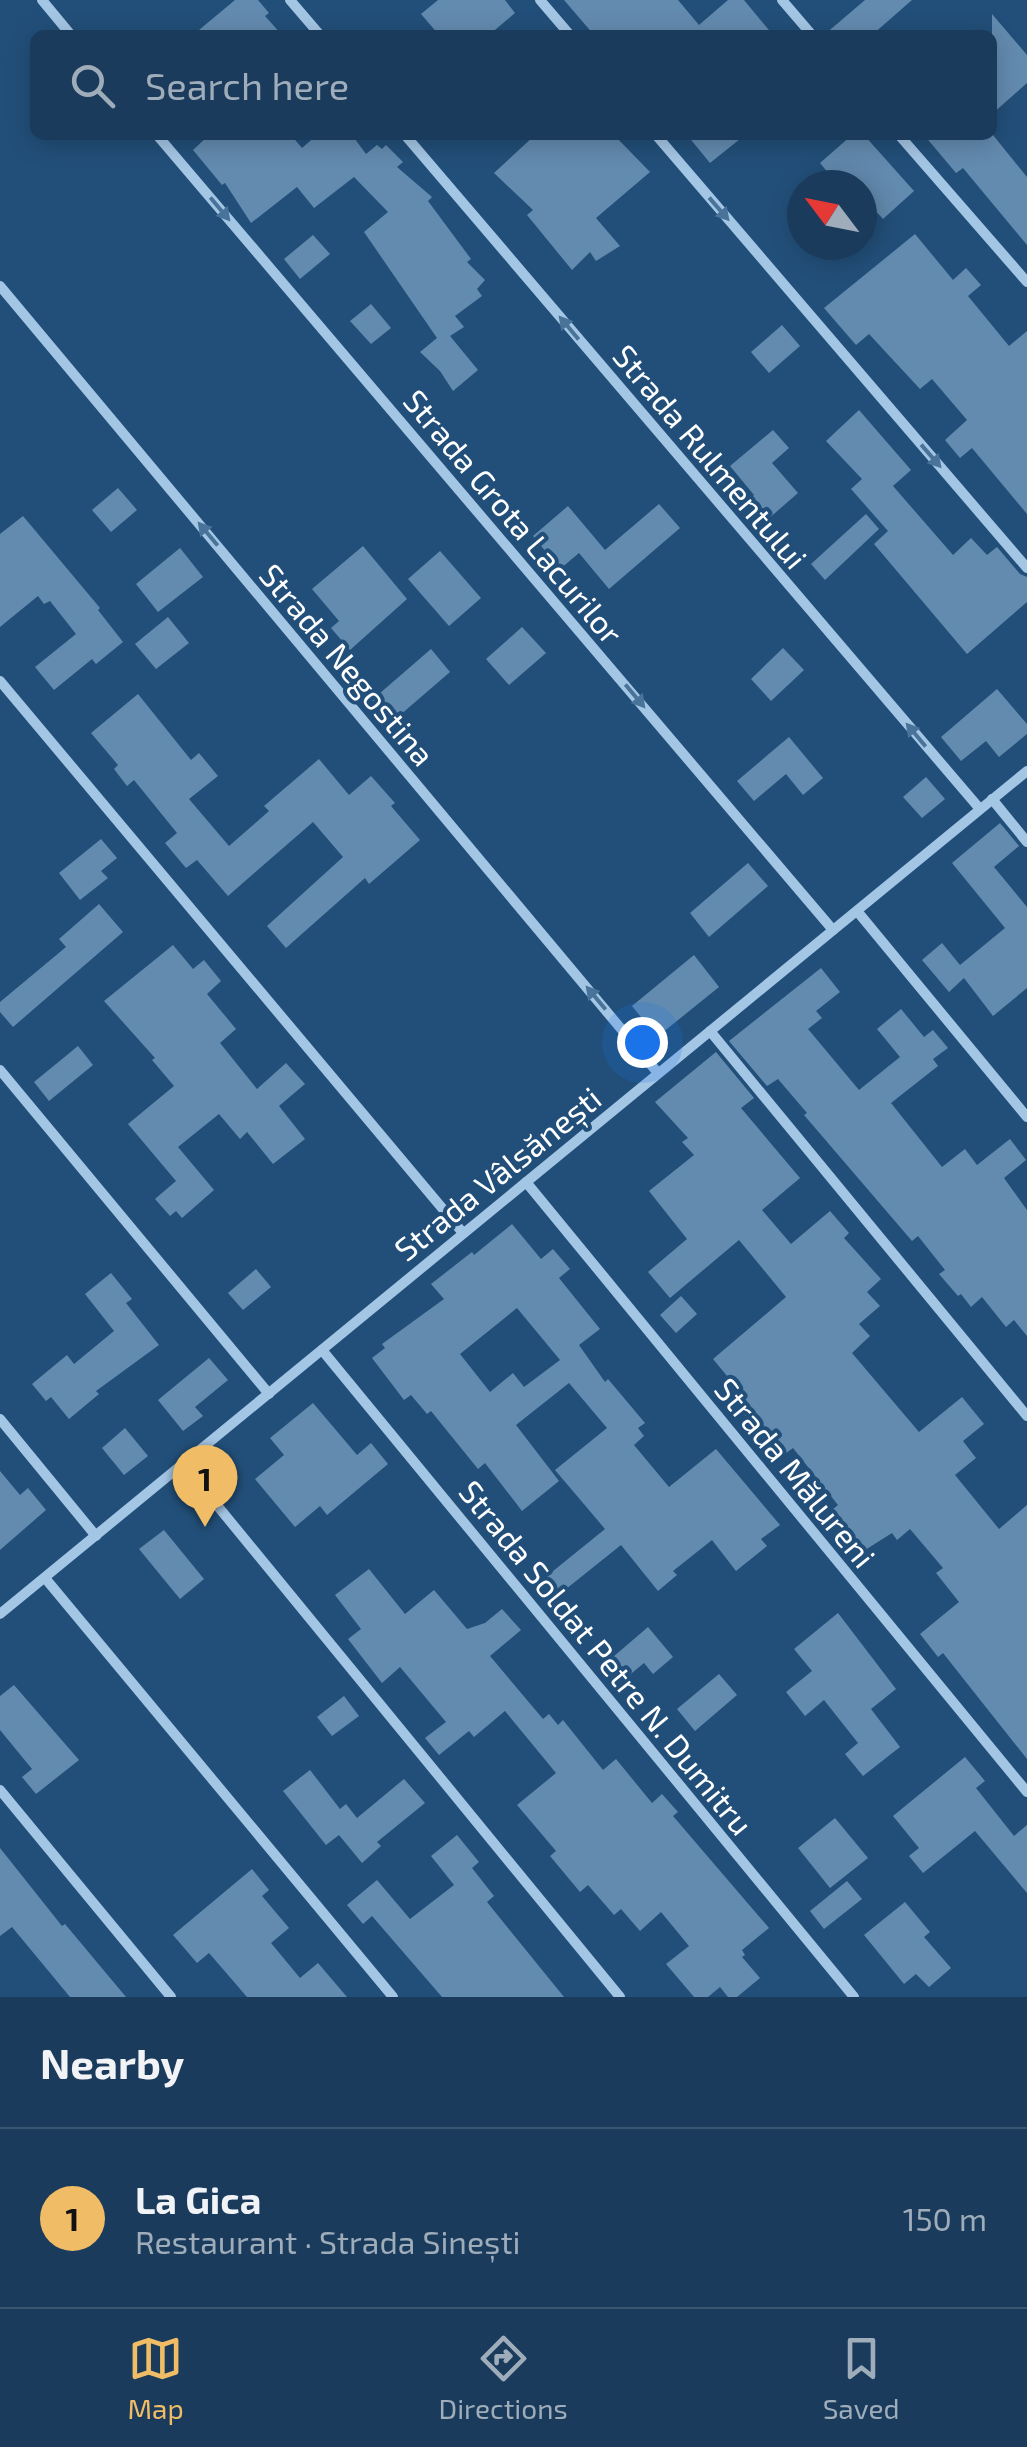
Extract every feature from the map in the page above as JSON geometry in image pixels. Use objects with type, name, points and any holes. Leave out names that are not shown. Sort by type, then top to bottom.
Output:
[{"type":"street","points":[[42,0],[68,30]]},
{"type":"street","points":[[290,0],[316,30]]},
{"type":"street","points":[[540,0],[566,30]]},
{"type":"street","points":[[782,0],[808,30]]},
{"type":"street","name":"Strada Grota Lacurilor","points":[[160,140],[833,930]]},
{"type":"street","name":"Strada Rulmentului","points":[[409,140],[980,809]]},
{"type":"street","points":[[660,140],[1027,568]]},
{"type":"street","points":[[903,140],[1027,282]]},
{"type":"street","name":"Strada Negostina","points":[[0,286],[658,1073]]},
{"type":"street","points":[[0,682],[463,1233]]},
{"type":"street","name":"Strada Vâlsănești","points":[[0,1614],[1027,771]]},
{"type":"street","points":[[992,799],[1027,842]]},
{"type":"street","points":[[857,911],[1027,1117]]},
{"type":"street","points":[[710,1031],[1027,1416]]},
{"type":"street","points":[[0,1070],[269,1394]]},
{"type":"street","name":"Strada Mălureni","points":[[526,1182],[1027,1792]]},
{"type":"street","name":"Strada Soldat Petre N. Dumitru","points":[[322,1350],[854,1997]]},
{"type":"street","points":[[0,1420],[96,1536]]},
{"type":"street","points":[[184,1465],[620,1997]]},
{"type":"street","points":[[45,1578],[394,1997]]},
{"type":"street","points":[[0,1790],[171,1997]]},
{"type":"building","points":[[235,0],[258,0],[278,30],[199,30]]},
{"type":"building","points":[[438,0],[505,0],[515,13],[495,30],[435,30],[421,14]]},
{"type":"building","points":[[564,0],[678,0],[699,25],[728,0],[744,0],[769,30],[590,30]]},
{"type":"building","points":[[865,0],[912,0],[878,30],[830,30]]},
{"type":"building","points":[[992,14],[1027,55],[1027,83],[997,110],[997,30],[992,30]]},
{"type":"building","points":[[204,140],[295,140],[302,148],[311,140],[356,140],[366,154],[377,145],[382,149],[386,145],[403,162],[397,167],[432,197],[428,201],[471,259],[467,262],[485,280],[477,289],[482,296],[455,316],[464,327],[450,336],[478,370],[453,391],[420,352],[437,338],[364,232],[388,212],[354,177],[314,208],[297,187],[251,223],[225,183],[222,185],[193,150]]},
{"type":"building","points":[[530,140],[619,140],[650,172],[596,218],[620,246],[596,261],[590,252],[572,270],[527,215],[533,210],[494,173]]},
{"type":"building","points":[[691,140],[739,140],[710,163]]},
{"type":"building","points":[[846,140],[868,140],[914,191],[883,219],[877,212],[877,170],[826,170],[820,163]]},
{"type":"building","points":[[928,140],[997,140],[1027,177],[1027,245],[963,168],[956,173]]},
{"type":"building","points":[[915,234],[953,280],[966,268],[981,285],[968,296],[1009,346],[1027,331],[1027,514],[972,448],[960,458],[945,440],[967,420],[932,379],[920,389],[869,334],[856,345],[824,308]]},
{"type":"building","points":[[313,235],[330,254],[300,279],[284,259]]},
{"type":"building","points":[[371,304],[391,328],[371,344],[350,321]]},
{"type":"building","points":[[782,325],[800,346],[769,373],[751,352]]},
{"type":"building","points":[[859,410],[911,470],[893,486],[953,555],[971,538],[987,555],[997,547],[1027,577],[1027,602],[967,654],[874,544],[888,531],[851,489],[862,479],[826,441]]},
{"type":"building","points":[[773,430],[789,448],[772,463],[798,493],[767,520],[750,499],[754,495],[730,466]]},
{"type":"building","points":[[118,488],[137,510],[111,532],[92,510]]},
{"type":"building","points":[[659,504],[680,528],[609,589],[579,553],[560,569],[533,536],[568,506],[605,550]]},
{"type":"building","points":[[866,514],[879,529],[825,580],[811,564]]},
{"type":"building","points":[[23,516],[100,608],[123,642],[96,664],[92,659],[54,690],[35,667],[76,634],[50,601],[44,604],[38,596],[0,627],[0,534]]},
{"type":"building","points":[[363,546],[407,599],[350,650],[331,628],[339,621],[312,589]]},
{"type":"building","points":[[180,548],[203,577],[158,612],[136,584]]},
{"type":"building","points":[[440,551],[481,598],[449,626],[408,579]]},
{"type":"building","points":[[168,617],[189,643],[156,669],[135,644]]},
{"type":"building","points":[[522,627],[546,653],[509,685],[486,659]]},
{"type":"building","points":[[783,648],[804,670],[771,701],[751,679]]},
{"type":"building","points":[[431,649],[450,672],[392,722],[372,700]]},
{"type":"building","points":[[997,689],[1027,724],[1027,734],[999,757],[986,741],[961,761],[941,737]]},
{"type":"building","points":[[138,694],[191,760],[199,753],[218,776],[189,799],[229,846],[269,811],[264,806],[319,759],[349,795],[371,776],[420,840],[369,884],[365,878],[286,948],[267,926],[343,857],[313,822],[228,896],[197,860],[186,868],[165,843],[177,833],[134,780],[127,786],[114,769],[118,765],[91,733]]},
{"type":"building","points":[[789,737],[823,778],[803,795],[786,774],[754,801],[737,781]]},
{"type":"building","points":[[926,777],[945,799],[922,818],[903,797]]},
{"type":"building","points":[[1000,823],[1019,846],[994,867],[1027,907],[1027,988],[993,1016],[964,978],[949,992],[922,960],[942,943],[960,965],[1005,928],[952,863]]},
{"type":"building","points":[[101,839],[117,858],[101,871],[108,878],[80,900],[59,873]]},
{"type":"building","points":[[748,863],[768,886],[709,937],[690,913]]},
{"type":"building","points":[[99,904],[123,932],[13,1027],[0,1012],[0,1002],[66,947],[59,939]]},
{"type":"building","points":[[173,945],[193,969],[204,960],[221,981],[207,994],[236,1029],[220,1043],[257,1089],[286,1063],[305,1084],[279,1106],[305,1139],[273,1164],[247,1132],[240,1139],[219,1114],[178,1147],[214,1190],[182,1218],[176,1211],[170,1216],[155,1199],[176,1181],[128,1124],[174,1086],[152,1060],[155,1058],[104,1001]]},
{"type":"building","points":[[694,955],[719,987],[657,1037],[632,1006]]},
{"type":"building","points":[[821,968],[840,992],[816,1011],[822,1018],[808,1029],[859,1090],[900,1057],[877,1029],[901,1009],[924,1037],[933,1030],[948,1048],[933,1059],[938,1066],[891,1103],[942,1167],[965,1149],[977,1165],[1010,1139],[1026,1160],[1004,1178],[1027,1210],[1027,1336],[1014,1320],[1006,1327],[982,1297],[971,1307],[961,1294],[958,1296],[939,1274],[945,1270],[918,1236],[912,1241],[778,1079],[767,1086],[729,1041]]},
{"type":"building","points":[[78,1046],[93,1065],[49,1101],[34,1082]]},
{"type":"building","points":[[716,1052],[754,1098],[741,1108],[800,1178],[762,1210],[791,1244],[830,1211],[849,1233],[844,1238],[881,1279],[867,1292],[880,1306],[859,1324],[870,1336],[852,1353],[919,1432],[962,1397],[984,1424],[963,1441],[976,1458],[955,1475],[999,1529],[1027,1505],[1027,1759],[943,1653],[938,1657],[920,1634],[959,1602],[936,1573],[943,1568],[910,1529],[897,1540],[892,1533],[862,1552],[827,1514],[838,1505],[793,1448],[779,1458],[729,1395],[737,1388],[713,1359],[786,1297],[739,1240],[670,1298],[648,1272],[687,1239],[649,1191],[694,1155],[682,1142],[688,1138],[655,1102]]},
{"type":"building","points":[[512,1224],[541,1259],[553,1249],[570,1269],[559,1278],[600,1329],[579,1345],[605,1382],[608,1379],[645,1423],[638,1428],[644,1436],[634,1445],[669,1487],[716,1449],[780,1525],[761,1539],[767,1546],[736,1571],[712,1540],[673,1571],[677,1575],[658,1591],[621,1545],[561,1593],[547,1576],[605,1529],[555,1470],[607,1428],[569,1383],[516,1425],[559,1481],[522,1511],[485,1463],[478,1469],[431,1411],[427,1414],[411,1395],[404,1400],[372,1358],[385,1348],[382,1344],[444,1299],[431,1284],[472,1252],[474,1255]],"holes":[[[517,1308],[560,1360],[524,1387],[513,1373],[490,1392],[460,1354]]]},
{"type":"building","points":[[256,1269],[271,1287],[243,1310],[228,1293]]},
{"type":"building","points":[[111,1273],[132,1299],[126,1303],[159,1345],[96,1391],[99,1394],[69,1419],[51,1397],[46,1401],[32,1384],[67,1355],[74,1364],[114,1331],[85,1294]]},
{"type":"building","points":[[681,1296],[697,1314],[676,1333],[660,1315]]},
{"type":"building","points":[[209,1358],[228,1380],[195,1407],[203,1416],[183,1431],[158,1400]]},
{"type":"building","points":[[313,1403],[357,1455],[371,1443],[388,1464],[327,1515],[320,1506],[295,1527],[255,1479],[284,1455],[270,1438]]},
{"type":"building","points":[[125,1428],[148,1456],[124,1475],[102,1448]]},
{"type":"building","points":[[0,1471],[20,1495],[28,1488],[46,1510],[0,1550]]},
{"type":"building","points":[[164,1530],[204,1579],[180,1599],[139,1549]]},
{"type":"building","points":[[369,1569],[405,1614],[434,1590],[467,1629],[485,1623],[502,1609],[521,1630],[490,1656],[543,1719],[549,1714],[558,1725],[563,1720],[603,1770],[616,1759],[652,1803],[662,1794],[678,1812],[673,1816],[769,1928],[742,1950],[742,1957],[760,1978],[737,1997],[728,1997],[720,1987],[708,1997],[694,1997],[666,1964],[689,1946],[661,1912],[640,1931],[621,1909],[614,1915],[588,1885],[580,1892],[550,1856],[556,1851],[517,1805],[556,1773],[505,1711],[474,1737],[469,1731],[439,1755],[425,1738],[446,1722],[400,1667],[382,1683],[348,1639],[361,1629],[335,1595]]},
{"type":"building","points":[[838,1613],[896,1689],[871,1709],[900,1747],[863,1776],[845,1754],[858,1743],[824,1700],[805,1716],[786,1692],[812,1671],[794,1649]]},
{"type":"building","points":[[648,1627],[673,1657],[653,1674],[644,1663],[621,1682],[606,1663]]},
{"type":"building","points":[[719,1674],[737,1695],[695,1731],[677,1709]]},
{"type":"building","points":[[14,1685],[79,1760],[36,1794],[22,1777],[32,1769],[0,1730],[0,1696]]},
{"type":"building","points":[[344,1696],[359,1716],[332,1736],[317,1717]]},
{"type":"building","points":[[965,1757],[985,1781],[976,1788],[1014,1836],[1027,1825],[1027,1893],[975,1831],[923,1873],[909,1856],[919,1848],[893,1816]]},
{"type":"building","points":[[310,1770],[340,1809],[346,1804],[357,1818],[404,1779],[425,1803],[377,1842],[381,1846],[362,1863],[339,1835],[326,1845],[283,1791]]},
{"type":"building","points":[[835,1818],[868,1858],[830,1888],[798,1848]]},
{"type":"building","points":[[457,1835],[479,1862],[472,1868],[494,1896],[487,1902],[564,1997],[442,1997],[372,1916],[363,1924],[347,1905],[377,1880],[410,1919],[454,1885],[431,1856]]},
{"type":"building","points":[[0,1848],[62,1926],[65,1924],[126,1997],[70,1997],[12,1927],[0,1936]]},
{"type":"building","points":[[252,1869],[269,1890],[262,1896],[289,1928],[271,1943],[300,1978],[318,1963],[347,1997],[247,1997],[209,1953],[197,1963],[173,1935]]},
{"type":"building","points":[[847,1881],[862,1899],[824,1929],[810,1911]]},
{"type":"building","points":[[905,1902],[930,1932],[924,1937],[951,1968],[929,1987],[916,1974],[904,1984],[864,1935]]},
{"type":"place","name":"La Gica","points":[[205,1527]]}]
